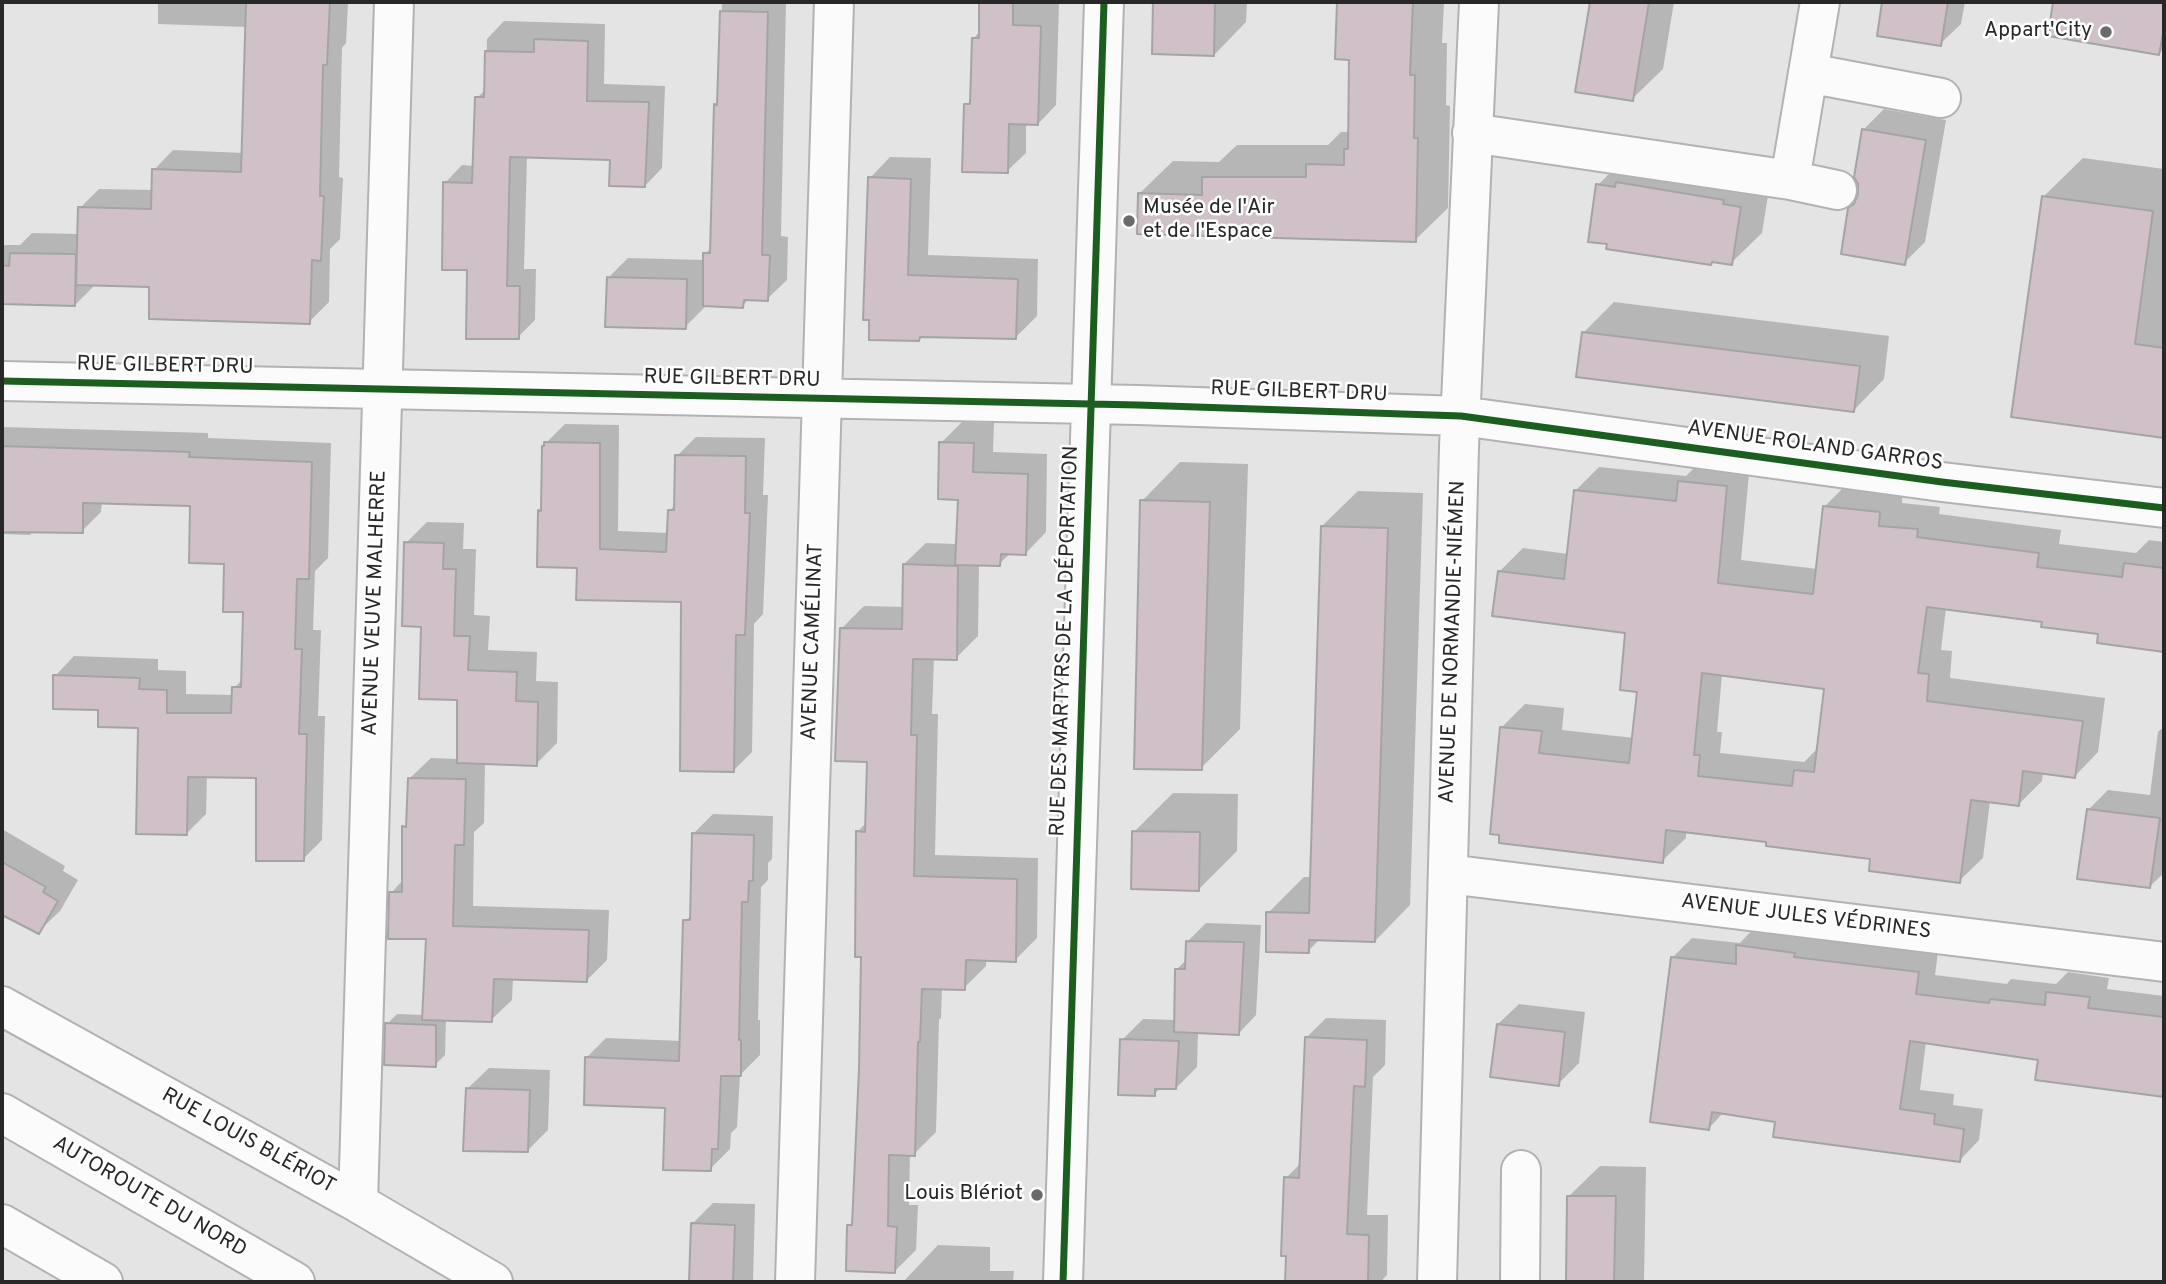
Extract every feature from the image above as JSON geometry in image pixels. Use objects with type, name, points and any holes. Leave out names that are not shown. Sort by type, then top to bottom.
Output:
[{"type":"main road","name":"AVENUE VEUVE MALHERRE","points":[[358,1203],[394,2]]},
{"type":"main road","name":"AVENUE CAMÉLINAT","points":[[795,1282],[834,2]]},
{"type":"main road","name":"RUE DES MARTYRS DE LA DÉPORTATION","points":[[1063,1282],[1104,2]]},
{"type":"main road","name":"AVENUE DE NORMANDIE-NIÉMEN","points":[[1437,1282],[1461,416],[1479,2]]},
{"type":"main road","points":[[1790,180],[1820,2]]},
{"type":"main road","points":[[1808,73],[1941,98]]},
{"type":"main road","points":[[1472,133],[1790,180],[1837,190]]},
{"type":"main road","name":"RUE GILBERT DRU","points":[[2,381],[1461,416]]},
{"type":"main road","name":"AVENUE ROLAND GARROS","points":[[1461,416],[1928,480],[2164,508]]},
{"type":"main road","name":"AVENUE JULES VÉDRINES","points":[[1448,874],[2164,962]]},
{"type":"main road","name":"RUE LOUIS BLÉRIOT","points":[[2,1006],[358,1203],[494,1282]]},
{"type":"main road","name":"AUTOROUTE DU NORD","points":[[2,1113],[295,1282]]},
{"type":"main road","points":[[1520,1282],[1521,1170]]},
{"type":"main road","points":[[2,1224],[103,1282]]},
{"type":"building","points":[[246,2],[330,2],[327,65],[323,65],[320,196],[324,196],[321,261],[312,260],[310,324],[149,319],[149,287],[76,285],[78,207],[151,209],[152,169],[241,172]]},
{"type":"building","points":[[979,2],[1013,2],[1013,25],[1041,26],[1038,125],[1009,124],[1008,173],[962,172],[964,104],[970,104],[972,38],[979,38]]},
{"type":"building","points":[[1153,2],[1215,2],[1214,56],[1152,54]]},
{"type":"building","points":[[1337,2],[1413,2],[1410,75],[1415,75],[1414,138],[1418,138],[1416,242],[1137,234],[1138,193],[1202,195],[1202,177],[1306,177],[1306,164],[1344,165],[1344,149],[1348,149],[1349,60],[1335,59]]},
{"type":"building","points":[[1590,2],[1649,2],[1633,101],[1575,92]]},
{"type":"building","points":[[1882,2],[1948,2],[1941,46],[1877,36]]},
{"type":"building","name":"Appart'City","points":[[2053,2],[2164,2],[2164,28],[2159,55],[2048,36]]},
{"type":"building","points":[[720,11],[768,12],[762,255],[770,255],[768,301],[744,300],[743,308],[703,306],[703,253],[710,253],[714,104],[717,105]]},
{"type":"building","points":[[534,39],[588,41],[587,101],[649,102],[645,187],[609,186],[610,160],[510,157],[507,286],[520,286],[519,339],[466,339],[467,270],[442,270],[443,182],[472,183],[475,97],[484,97],[485,51],[534,52]]},
{"type":"building","points":[[1862,129],[1926,140],[1905,265],[1841,254],[1848,208],[1854,204],[1858,194],[1858,184],[1854,177]]},
{"type":"building","points":[[868,177],[911,179],[908,275],[1018,279],[1016,339],[920,337],[919,341],[869,340],[869,320],[863,320]]},
{"type":"building","points":[[1616,182],[1724,200],[1723,204],[1741,207],[1732,265],[1712,262],[1711,265],[1606,249],[1607,244],[1588,242],[1596,184],[1615,187]]},
{"type":"building","points":[[2042,196],[2153,211],[2135,344],[2164,348],[2164,438],[2011,417]]},
{"type":"building","points":[[10,253],[76,254],[75,306],[2,304],[2,265],[9,266]]},
{"type":"building","points":[[607,277],[687,279],[686,329],[605,327]]},
{"type":"building","points":[[1582,332],[1860,366],[1854,412],[1576,377]]},
{"type":"building","points":[[544,442],[600,443],[600,549],[666,552],[668,510],[674,510],[675,455],[746,456],[745,513],[750,513],[745,635],[736,635],[734,772],[680,771],[681,602],[576,600],[577,568],[537,567],[538,510],[541,511]]},
{"type":"building","points":[[939,442],[974,443],[973,472],[1028,474],[1026,555],[1001,554],[1000,566],[955,565],[958,500],[938,499]]},
{"type":"building","points":[[2,446],[190,452],[189,457],[312,462],[309,579],[297,579],[295,649],[302,649],[299,734],[307,734],[304,861],[256,861],[256,778],[188,777],[187,835],[136,834],[138,728],[98,727],[98,710],[53,709],[53,675],[140,678],[139,689],[167,690],[167,713],[231,713],[232,687],[241,687],[243,612],[223,612],[224,564],[189,563],[190,506],[83,503],[83,533],[2,532]]},
{"type":"building","points":[[1678,481],[1727,486],[1718,583],[1813,594],[1823,506],[1880,512],[1879,526],[1918,529],[1917,537],[2039,553],[2037,567],[2122,577],[2124,563],[2164,568],[2164,652],[2097,643],[2098,634],[2041,627],[2042,622],[1927,607],[1918,673],[1929,674],[1927,701],[2083,721],[2075,778],[2023,771],[2019,806],[1971,800],[1960,883],[1869,871],[1870,859],[1766,846],[1766,842],[1666,830],[1663,863],[1499,843],[1499,835],[1490,834],[1500,727],[1542,731],[1539,753],[1629,763],[1637,692],[1620,690],[1625,633],[1492,616],[1498,571],[1564,579],[1574,490],[1676,501]],"holes":[[[1702,673],[1824,689],[1814,772],[1794,770],[1792,786],[1698,776],[1700,755],[1694,755]]]},
{"type":"building","points":[[1140,500],[1210,502],[1202,770],[1134,769]]},
{"type":"building","points":[[1321,526],[1388,528],[1375,942],[1309,940],[1309,953],[1266,952],[1266,912],[1309,913]]},
{"type":"building","points":[[404,542],[444,543],[443,569],[456,569],[454,636],[470,636],[468,670],[517,672],[516,701],[538,702],[537,766],[457,763],[457,700],[419,699],[421,627],[402,626]]},
{"type":"building","points":[[903,564],[958,566],[957,660],[913,659],[911,735],[917,735],[914,876],[1017,879],[1016,962],[966,960],[965,990],[922,989],[915,1156],[889,1155],[888,1226],[897,1227],[895,1273],[846,1271],[847,1225],[852,1225],[859,1069],[861,957],[855,957],[856,831],[865,832],[867,762],[835,761],[840,628],[902,629]]},
{"type":"building","points":[[408,778],[466,779],[464,845],[455,845],[453,926],[589,930],[587,982],[494,979],[492,1022],[422,1020],[426,939],[388,939],[389,892],[402,892],[402,826],[406,827]]},
{"type":"building","points":[[2087,809],[2160,818],[2150,888],[2077,879]]},
{"type":"building","points":[[1132,831],[1200,832],[1199,891],[1131,889]]},
{"type":"building","points":[[692,833],[754,835],[753,881],[749,881],[748,902],[742,902],[739,1040],[741,1076],[721,1076],[718,1149],[712,1149],[711,1171],[663,1170],[665,1108],[584,1105],[585,1057],[679,1061],[683,920],[690,920]]},
{"type":"building","points":[[2,862],[46,887],[43,892],[58,901],[39,934],[2,915]]},
{"type":"building","points":[[1186,941],[1244,942],[1239,1035],[1174,1032],[1175,969],[1185,969]]},
{"type":"building","points":[[1736,945],[1795,953],[1794,957],[1919,972],[1916,994],[1989,1003],[1990,999],[2045,1005],[2046,992],[2090,997],[2088,1008],[2164,1017],[2164,1097],[2035,1080],[2038,1060],[1910,1041],[1900,1109],[1935,1114],[1934,1124],[1964,1129],[1960,1162],[1773,1137],[1775,1122],[1712,1112],[1709,1130],[1650,1122],[1671,957],[1736,964]]},
{"type":"building","points":[[385,1023],[436,1025],[436,1067],[384,1065]]},
{"type":"building","points":[[1497,1024],[1565,1032],[1559,1086],[1490,1077]]},
{"type":"building","points":[[1305,1037],[1367,1040],[1365,1087],[1354,1086],[1347,1234],[1369,1235],[1368,1282],[1285,1282],[1286,1256],[1281,1256],[1284,1177],[1299,1178]]},
{"type":"building","points":[[1120,1039],[1179,1041],[1176,1089],[1155,1089],[1155,1096],[1118,1095]]},
{"type":"building","points":[[466,1088],[530,1090],[528,1152],[463,1151]]},
{"type":"building","points":[[1567,1196],[1616,1196],[1614,1282],[1566,1282]]},
{"type":"building","points":[[691,1223],[735,1225],[733,1282],[689,1282]]},
{"type":"cycle path","points":[[1063,1282],[1104,2]]},
{"type":"cycle path","points":[[2,381],[1138,405],[1461,416],[1942,482],[2164,508]]},
{"type":"place","name":"Appart'City","points":[[2106,32]]},
{"type":"place","name":"Musée de l'Air et de l'Espace","points":[[1129,221]]},
{"type":"place","name":"Louis Blériot","points":[[1037,1195]]}]
